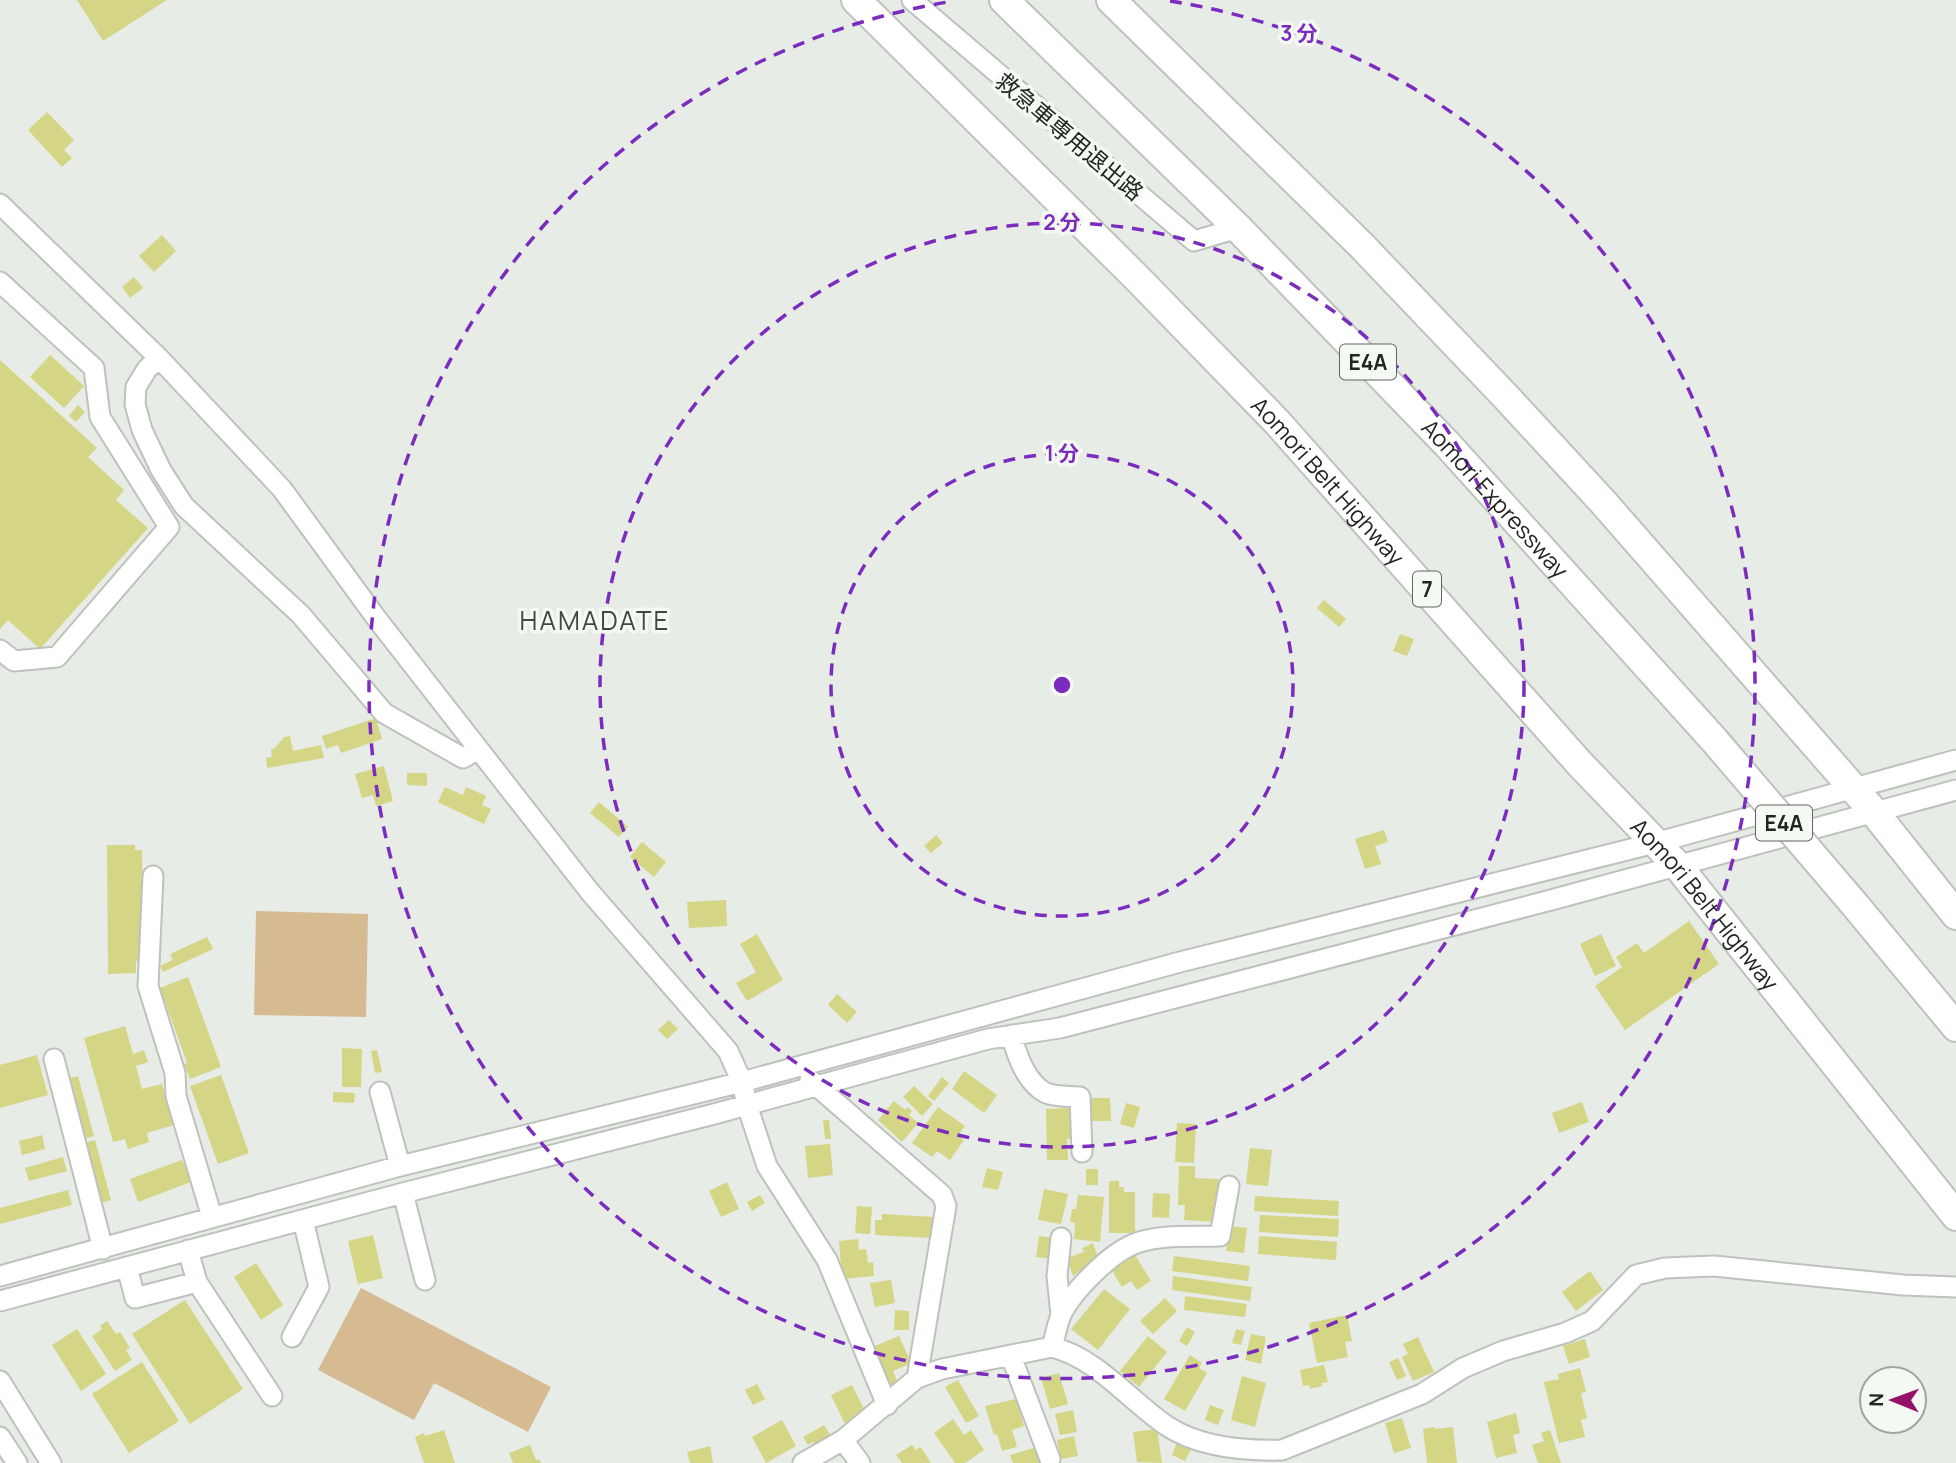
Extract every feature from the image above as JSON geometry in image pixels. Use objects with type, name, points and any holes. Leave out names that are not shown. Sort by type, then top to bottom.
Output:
[{"type":"highway","name":"Aomori Belt Highway","points":[[856,0],[1135,276],[1277,422],[1580,764],[1677,865],[1956,1216]]},
{"type":"highway","name":"Aomori Expressway","points":[[1004,0],[1238,228],[1456,454],[1715,741],[1956,1027]]},
{"type":"highway","points":[[1111,0],[1363,246],[1507,398],[1603,502],[1874,812],[1956,915]]},
{"type":"street","name":"救急車専用退出路","points":[[912,0],[1194,241],[1238,228]]},
{"type":"street","points":[[0,204],[159,358],[282,489],[377,619],[590,892],[728,1051],[742,1082],[767,1166],[827,1260],[887,1405]]},
{"type":"street","points":[[0,282],[94,368],[100,417],[169,527],[57,657],[14,662],[0,650]]},
{"type":"street","points":[[159,358],[147,369],[136,387],[135,404],[142,430],[161,470],[184,506],[300,615],[384,713],[463,758],[478,750]]},
{"type":"street","points":[[0,1276],[400,1166],[742,1082],[1180,962],[1655,843],[1956,760]]},
{"type":"street","points":[[0,1301],[403,1193],[816,1087],[988,1039],[1060,1028],[1956,790]]},
{"type":"street","points":[[153,876],[148,986],[174,1073],[176,1096],[212,1217]]},
{"type":"street","points":[[1011,1035],[1016,1051],[1033,1083],[1048,1094],[1080,1097],[1082,1152]]},
{"type":"street","points":[[54,1059],[103,1249]]},
{"type":"street","points":[[797,1067],[816,1087],[942,1195],[946,1206],[917,1378]]},
{"type":"street","points":[[380,1093],[400,1166]]},
{"type":"street","points":[[1052,1347],[1061,1315],[1087,1280],[1111,1257],[1134,1244],[1163,1238],[1220,1236],[1229,1185]]},
{"type":"street","points":[[403,1193],[425,1280]]},
{"type":"street","points":[[292,1336],[319,1287],[303,1220]]},
{"type":"street","points":[[1061,1238],[1057,1276],[1061,1315]]},
{"type":"street","points":[[188,1250],[197,1282],[272,1396]]},
{"type":"street","points":[[803,1463],[843,1440],[917,1378],[942,1369],[1052,1347],[1063,1349],[1097,1369],[1169,1427],[1227,1447],[1257,1451],[1282,1450],[1422,1394],[1463,1368],[1503,1351],[1565,1333],[1592,1321],[1636,1275],[1665,1268],[1714,1266],[1876,1283],[1956,1287]]},
{"type":"street","points":[[127,1267],[135,1298],[197,1282]]},
{"type":"street","points":[[1011,1356],[1049,1459]]},
{"type":"street","points":[[0,1381],[51,1463]]},
{"type":"street","points":[[0,1437],[17,1463]]},
{"type":"street","points":[[843,1440],[860,1463]]},
{"type":"shaded area","points":[[256,911],[368,914],[366,1017],[254,1015]]},
{"type":"shaded area","points":[[361,1288],[551,1387],[528,1432],[434,1383],[414,1420],[318,1370]]},
{"type":"building","points":[[77,0],[167,0],[103,41]]},
{"type":"building","points":[[47,112],[74,140],[64,150],[72,158],[62,167],[28,130]]},
{"type":"building","points":[[162,235],[176,251],[154,272],[139,256]]},
{"type":"building","points":[[134,277],[143,288],[130,298],[122,287]]},
{"type":"building","points":[[50,355],[84,386],[64,408],[30,377]]},
{"type":"building","points":[[0,360],[97,448],[88,457],[124,490],[116,500],[148,528],[40,649],[8,620],[0,629]]},
{"type":"building","points":[[78,405],[85,412],[76,422],[69,416]]},
{"type":"building","points":[[1324,600],[1346,619],[1339,627],[1317,608]]},
{"type":"building","points":[[1400,634],[1414,639],[1407,656],[1393,651]]},
{"type":"building","points":[[376,718],[382,739],[341,753],[338,745],[326,749],[322,736]]},
{"type":"building","points":[[290,736],[293,751],[321,745],[324,758],[267,768],[266,758],[272,757],[271,749],[284,737]]},
{"type":"building","points":[[384,766],[393,801],[376,806],[373,795],[362,798],[355,774]]},
{"type":"building","points":[[407,773],[427,773],[427,786],[407,785]]},
{"type":"building","points":[[445,787],[463,795],[466,787],[486,796],[482,805],[491,809],[484,824],[438,802]]},
{"type":"building","points":[[599,802],[628,827],[619,837],[590,813]]},
{"type":"building","points":[[1384,830],[1388,842],[1375,846],[1381,864],[1365,869],[1355,839]]},
{"type":"building","points":[[936,835],[943,843],[931,853],[924,846]]},
{"type":"building","points":[[642,842],[666,862],[654,877],[630,857]]},
{"type":"building","points":[[107,845],[135,845],[135,850],[142,850],[143,961],[136,961],[136,973],[108,974]]},
{"type":"building","points":[[726,900],[727,926],[689,928],[687,902]]},
{"type":"building","points":[[1689,921],[1719,964],[1625,1030],[1595,986],[1622,967],[1616,957],[1637,943],[1644,953]]},
{"type":"building","points":[[757,934],[783,980],[747,1001],[736,983],[756,972],[740,944]]},
{"type":"building","points":[[1601,934],[1616,966],[1595,976],[1580,944]]},
{"type":"building","points":[[207,937],[213,949],[163,972],[160,966],[173,960],[170,954]]},
{"type":"building","points":[[188,977],[221,1067],[190,1079],[184,1064],[187,1063],[160,988]]},
{"type":"building","points":[[837,994],[857,1012],[847,1023],[828,1005]]},
{"type":"building","points":[[669,1020],[678,1029],[667,1039],[658,1030]]},
{"type":"building","points":[[125,1026],[133,1054],[144,1050],[148,1062],[136,1066],[142,1089],[162,1084],[174,1125],[147,1133],[149,1142],[128,1149],[125,1139],[113,1142],[84,1038]]},
{"type":"building","points":[[342,1048],[362,1049],[361,1087],[342,1087]]},
{"type":"building","points":[[377,1050],[382,1072],[375,1073],[371,1051]]},
{"type":"building","points":[[37,1055],[48,1095],[0,1108],[0,1065]]},
{"type":"building","points":[[964,1071],[997,1095],[984,1113],[952,1089]]},
{"type":"building","points":[[221,1075],[249,1153],[218,1164],[190,1086]]},
{"type":"building","points":[[78,1076],[94,1136],[79,1140],[63,1080]]},
{"type":"building","points":[[942,1077],[949,1083],[934,1101],[928,1096]]},
{"type":"building","points":[[914,1086],[933,1104],[922,1116],[903,1097]]},
{"type":"building","points":[[333,1092],[355,1093],[354,1103],[333,1102]]},
{"type":"building","points":[[1090,1098],[1110,1098],[1111,1121],[1090,1121]]},
{"type":"building","points":[[894,1101],[905,1110],[908,1107],[912,1111],[909,1115],[918,1123],[902,1142],[878,1120]]},
{"type":"building","points":[[1582,1102],[1589,1122],[1559,1133],[1552,1113]]},
{"type":"building","points":[[1126,1103],[1140,1107],[1134,1128],[1120,1124]]},
{"type":"building","points":[[938,1107],[965,1126],[958,1136],[964,1140],[950,1160],[937,1151],[932,1157],[912,1143]]},
{"type":"building","points":[[1071,1108],[1072,1139],[1067,1139],[1068,1160],[1047,1160],[1046,1109]]},
{"type":"building","points":[[823,1120],[829,1120],[831,1139],[825,1139]]},
{"type":"building","points":[[1177,1123],[1196,1124],[1194,1163],[1175,1162]]},
{"type":"building","points":[[42,1135],[45,1149],[22,1155],[19,1141]]},
{"type":"building","points":[[95,1140],[111,1200],[96,1204],[80,1144]]},
{"type":"building","points":[[830,1144],[833,1175],[808,1178],[805,1146]]},
{"type":"building","points":[[1250,1148],[1272,1150],[1268,1186],[1246,1184]]},
{"type":"building","points":[[63,1157],[67,1171],[29,1181],[25,1168]]},
{"type":"building","points":[[182,1160],[191,1182],[138,1202],[130,1179]]},
{"type":"building","points":[[1179,1166],[1195,1166],[1195,1178],[1219,1179],[1217,1222],[1184,1220],[1185,1205],[1178,1205]]},
{"type":"building","points":[[987,1168],[1003,1172],[998,1190],[982,1187]]},
{"type":"building","points":[[1086,1169],[1098,1169],[1098,1185],[1086,1185]]},
{"type":"building","points":[[1109,1181],[1119,1181],[1119,1187],[1124,1187],[1124,1192],[1135,1192],[1135,1233],[1109,1233]]},
{"type":"building","points":[[727,1182],[739,1209],[721,1217],[709,1191]]},
{"type":"building","points":[[1044,1189],[1068,1194],[1061,1224],[1038,1220]]},
{"type":"building","points":[[68,1190],[72,1205],[0,1224],[0,1208]]},
{"type":"building","points":[[1153,1193],[1170,1194],[1169,1218],[1152,1217]]},
{"type":"building","points":[[760,1195],[765,1203],[752,1211],[747,1202]]},
{"type":"building","points":[[1078,1195],[1104,1197],[1100,1242],[1074,1239],[1075,1223],[1070,1222]]},
{"type":"building","points":[[1255,1196],[1339,1201],[1338,1216],[1254,1211]]},
{"type":"building","points":[[857,1206],[872,1207],[870,1234],[855,1233]]},
{"type":"building","points":[[882,1214],[934,1217],[932,1238],[875,1235],[875,1220],[882,1220]]},
{"type":"building","points":[[1260,1215],[1339,1219],[1338,1237],[1259,1232]]},
{"type":"building","points":[[1229,1226],[1247,1228],[1244,1253],[1226,1251]]},
{"type":"building","points":[[373,1235],[383,1278],[358,1284],[348,1241]]},
{"type":"building","points":[[1039,1236],[1055,1238],[1052,1259],[1036,1257]]},
{"type":"building","points":[[1259,1236],[1337,1242],[1336,1260],[1258,1254]]},
{"type":"building","points":[[858,1239],[859,1250],[866,1249],[868,1263],[873,1262],[874,1276],[842,1279],[839,1241]]},
{"type":"building","points":[[1093,1243],[1099,1261],[1073,1276],[1067,1258],[1084,1252],[1082,1248]]},
{"type":"building","points":[[1135,1255],[1151,1281],[1137,1290],[1131,1281],[1122,1287],[1111,1269]]},
{"type":"building","points":[[1174,1256],[1250,1266],[1248,1281],[1172,1271]]},
{"type":"building","points":[[256,1263],[283,1305],[261,1320],[234,1277]]},
{"type":"building","points":[[1590,1271],[1603,1290],[1576,1311],[1562,1292]]},
{"type":"building","points":[[1173,1276],[1252,1287],[1250,1301],[1172,1290]]},
{"type":"building","points":[[891,1280],[895,1303],[875,1307],[870,1283]]},
{"type":"building","points":[[1104,1289],[1130,1309],[1098,1350],[1071,1329]]},
{"type":"building","points":[[1185,1296],[1247,1304],[1245,1317],[1184,1310]]},
{"type":"building","points":[[1165,1298],[1177,1311],[1153,1334],[1140,1321]]},
{"type":"building","points":[[185,1300],[243,1389],[190,1424],[132,1334]]},
{"type":"building","points":[[895,1310],[909,1311],[909,1330],[894,1330]]},
{"type":"building","points":[[1347,1315],[1352,1341],[1345,1342],[1348,1357],[1317,1363],[1309,1323]]},
{"type":"building","points":[[107,1321],[116,1334],[120,1332],[130,1348],[126,1350],[132,1360],[115,1371],[92,1336],[102,1329],[100,1326]]},
{"type":"building","points":[[1187,1327],[1195,1332],[1187,1346],[1179,1341]]},
{"type":"building","points":[[77,1329],[106,1374],[81,1391],[52,1345]]},
{"type":"building","points":[[1236,1329],[1245,1331],[1241,1345],[1232,1343]]},
{"type":"building","points":[[1251,1334],[1266,1337],[1261,1364],[1245,1360]]},
{"type":"building","points":[[899,1336],[911,1363],[893,1371],[898,1383],[887,1387],[870,1348]]},
{"type":"building","points":[[1148,1336],[1167,1352],[1139,1387],[1120,1371]]},
{"type":"building","points":[[1418,1337],[1434,1372],[1413,1381],[1402,1357],[1408,1354],[1403,1344]]},
{"type":"building","points":[[1585,1339],[1590,1357],[1569,1364],[1563,1346]]},
{"type":"building","points":[[1190,1355],[1202,1363],[1199,1368],[1207,1373],[1185,1411],[1164,1399]]},
{"type":"building","points":[[1398,1358],[1406,1376],[1397,1380],[1389,1362]]},
{"type":"building","points":[[142,1362],[179,1421],[129,1453],[92,1394]]},
{"type":"building","points":[[1324,1365],[1328,1382],[1310,1389],[1309,1385],[1303,1386],[1300,1370]]},
{"type":"building","points":[[1580,1368],[1586,1392],[1581,1393],[1587,1418],[1581,1420],[1585,1437],[1559,1443],[1544,1382],[1559,1379],[1558,1374]]},
{"type":"building","points":[[1059,1373],[1068,1404],[1050,1409],[1041,1378]]},
{"type":"building","points":[[1242,1376],[1266,1383],[1255,1427],[1231,1420]]},
{"type":"building","points":[[958,1380],[979,1416],[966,1423],[945,1387]]},
{"type":"building","points":[[757,1384],[765,1399],[753,1405],[745,1390]]},
{"type":"building","points":[[852,1385],[866,1413],[845,1424],[831,1395]]},
{"type":"building","points":[[1016,1399],[1024,1426],[1012,1430],[1017,1447],[1002,1451],[985,1406]]},
{"type":"building","points":[[1210,1405],[1224,1410],[1218,1425],[1205,1420]]},
{"type":"building","points":[[1073,1410],[1077,1432],[1060,1435],[1055,1414]]},
{"type":"building","points":[[1516,1413],[1520,1433],[1513,1435],[1517,1453],[1496,1458],[1487,1422]]},
{"type":"building","points":[[1402,1418],[1411,1448],[1394,1453],[1385,1423]]},
{"type":"building","points":[[953,1419],[964,1435],[971,1430],[984,1450],[965,1463],[955,1463],[934,1433]]},
{"type":"building","points":[[782,1420],[796,1446],[766,1463],[752,1437]]},
{"type":"building","points":[[824,1425],[831,1436],[815,1446],[813,1442],[808,1445],[803,1437]]},
{"type":"building","points":[[1453,1427],[1457,1463],[1427,1463],[1423,1429]]},
{"type":"building","points":[[1157,1429],[1162,1463],[1137,1462],[1133,1432]]},
{"type":"building","points":[[444,1430],[455,1463],[424,1463],[415,1437]]},
{"type":"building","points":[[1550,1430],[1561,1463],[1538,1463],[1532,1445],[1544,1441],[1541,1433]]},
{"type":"building","points":[[1074,1436],[1078,1456],[1061,1459],[1057,1440]]},
{"type":"building","points":[[1177,1442],[1191,1449],[1185,1461],[1172,1455]]},
{"type":"building","points":[[530,1445],[536,1460],[539,1459],[541,1463],[513,1463],[509,1453]]},
{"type":"building","points":[[912,1445],[916,1450],[921,1447],[931,1463],[902,1463],[896,1455]]},
{"type":"building","points":[[710,1446],[713,1463],[690,1463],[687,1452]]},
{"type":"building","points":[[1037,1447],[1041,1463],[1013,1463],[1010,1455]]},
{"type":"district","name":"HAMADATE","points":[[595,620]]}]
